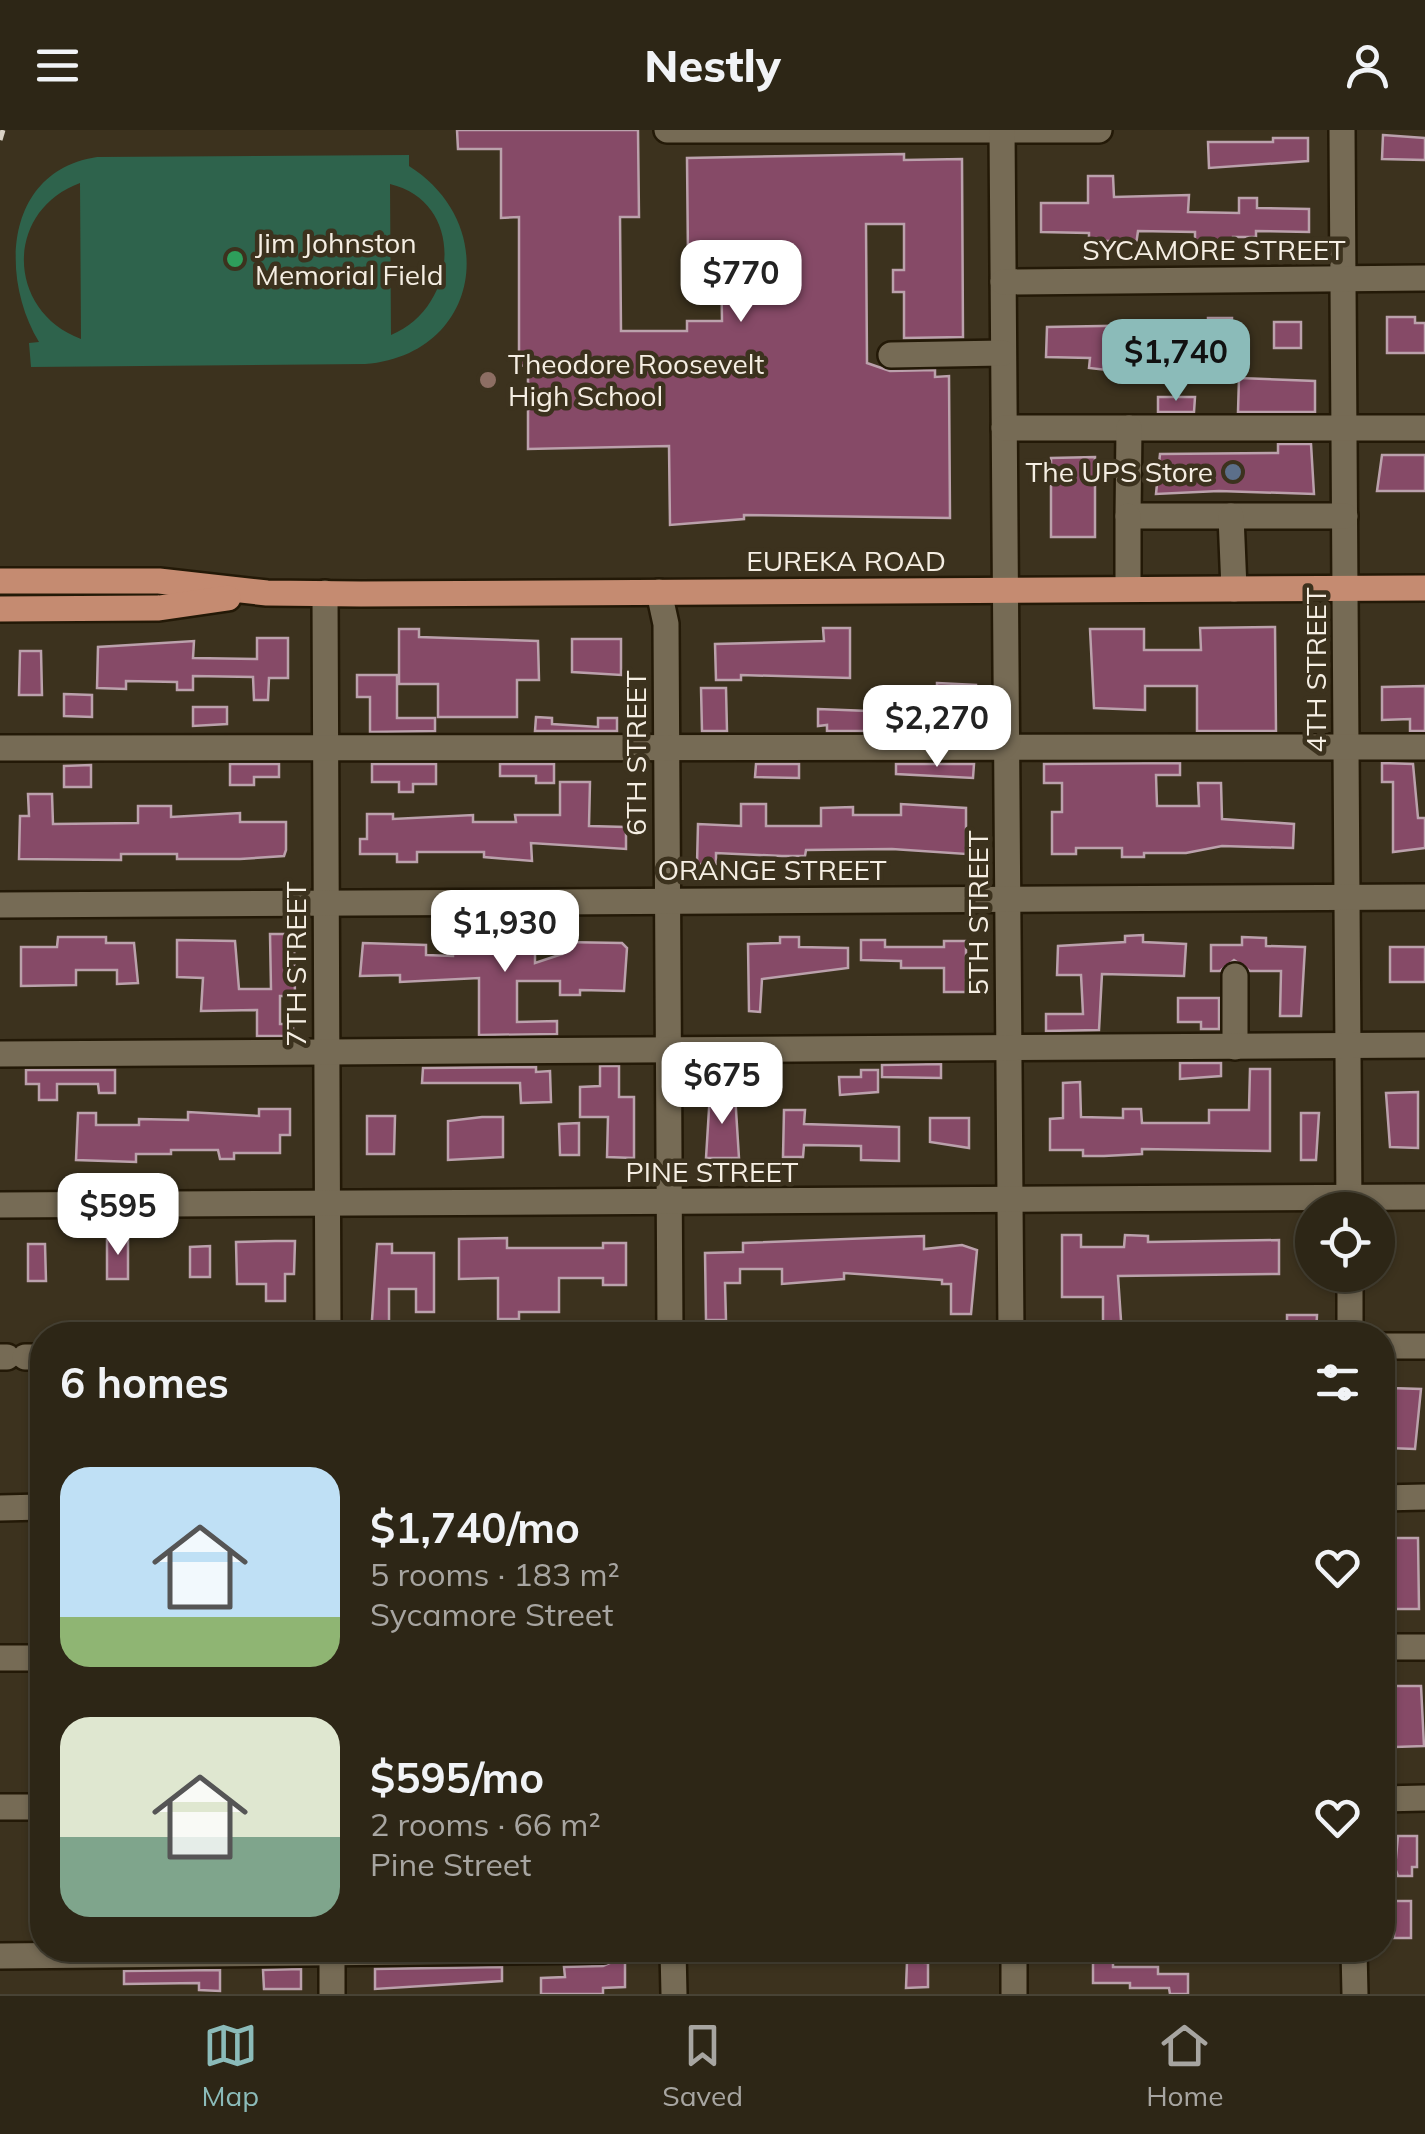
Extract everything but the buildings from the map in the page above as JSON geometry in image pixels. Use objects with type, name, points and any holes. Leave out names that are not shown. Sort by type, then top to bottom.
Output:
[{"type":"main road","name":"EUREKA ROAD","points":[[0,582],[159,581],[267,593],[1425,588]]},
{"type":"main road","name":"EUREKA ROAD","points":[[0,609],[159,608],[267,593]]},
{"type":"street","points":[[668,131],[1099,130]]},
{"type":"street","name":"4TH STREET","points":[[1342,130],[1349,1192]]},
{"type":"street","name":"5TH STREET","points":[[1002,131],[1010,1322]]},
{"type":"street","name":"SYCAMORE STREET","points":[[1002,282],[1425,278]]},
{"type":"street","points":[[890,355],[1003,354]]},
{"type":"street","points":[[1004,428],[1425,428]]},
{"type":"street","points":[[1128,589],[1129,428]]},
{"type":"street","points":[[1128,516],[1345,516]]},
{"type":"street","points":[[1231,516],[1234,589]]},
{"type":"street","name":"6TH STREET","points":[[659,592],[666,624],[670,1322]]},
{"type":"street","name":"7TH STREET","points":[[325,593],[328,1322]]},
{"type":"street","points":[[0,748],[1425,747]]},
{"type":"street","name":"ORANGE STREET","points":[[0,905],[1425,896]]},
{"type":"street","points":[[1234,976],[1236,1047]]},
{"type":"street","points":[[0,1054],[1425,1046]]},
{"type":"street","name":"PINE STREET","points":[[1395,1200],[1425,1197]]},
{"type":"street","name":"PINE STREET","points":[[0,1205],[1010,1200],[1295,1203]]},
{"type":"street","points":[[1350,1292],[1350,1322]]},
{"type":"street","points":[[1395,1346],[1425,1346]]},
{"type":"street","points":[[1395,1498],[1425,1498]]},
{"type":"street","points":[[0,1508],[30,1507]]},
{"type":"street","points":[[1395,1646],[1425,1647]]},
{"type":"street","points":[[0,1658],[30,1658]]},
{"type":"street","points":[[1395,1798],[1425,1798]]},
{"type":"street","points":[[0,1807],[30,1807]]},
{"type":"street","points":[[0,1956],[30,1956]]},
{"type":"street","points":[[332,1962],[332,1994]]},
{"type":"street","points":[[673,1962],[674,1994]]},
{"type":"street","points":[[1014,1962],[1014,1994]]},
{"type":"street","points":[[1354,1962],[1355,1994]]},
{"type":"green space","name":"Jim Johnston Memorial Field","points":[[409,155],[409,166],[438,191],[457,221],[466,252],[465,284],[454,313],[433,338],[403,355],[365,364],[31,367],[29,343],[39,342],[26,316],[19,288],[18,231],[27,205],[43,183],[66,166],[97,157]],"holes":[[[80,183],[81,338],[81,339],[56,325],[39,307],[28,285],[24,261],[27,237],[38,215],[55,197]],[[390,184],[415,195],[432,211],[442,232],[444,256],[441,280],[430,302],[414,321],[391,335]]]},
{"type":"railway","points":[[0,140],[3,130]]},
{"type":"place","name":"Jim Johnston Memorial Field","points":[[235,259]]},
{"type":"place","name":"Theodore Roosevelt High School","points":[[488,380]]},
{"type":"place","name":"The UPS Store","points":[[1233,472]]}]
